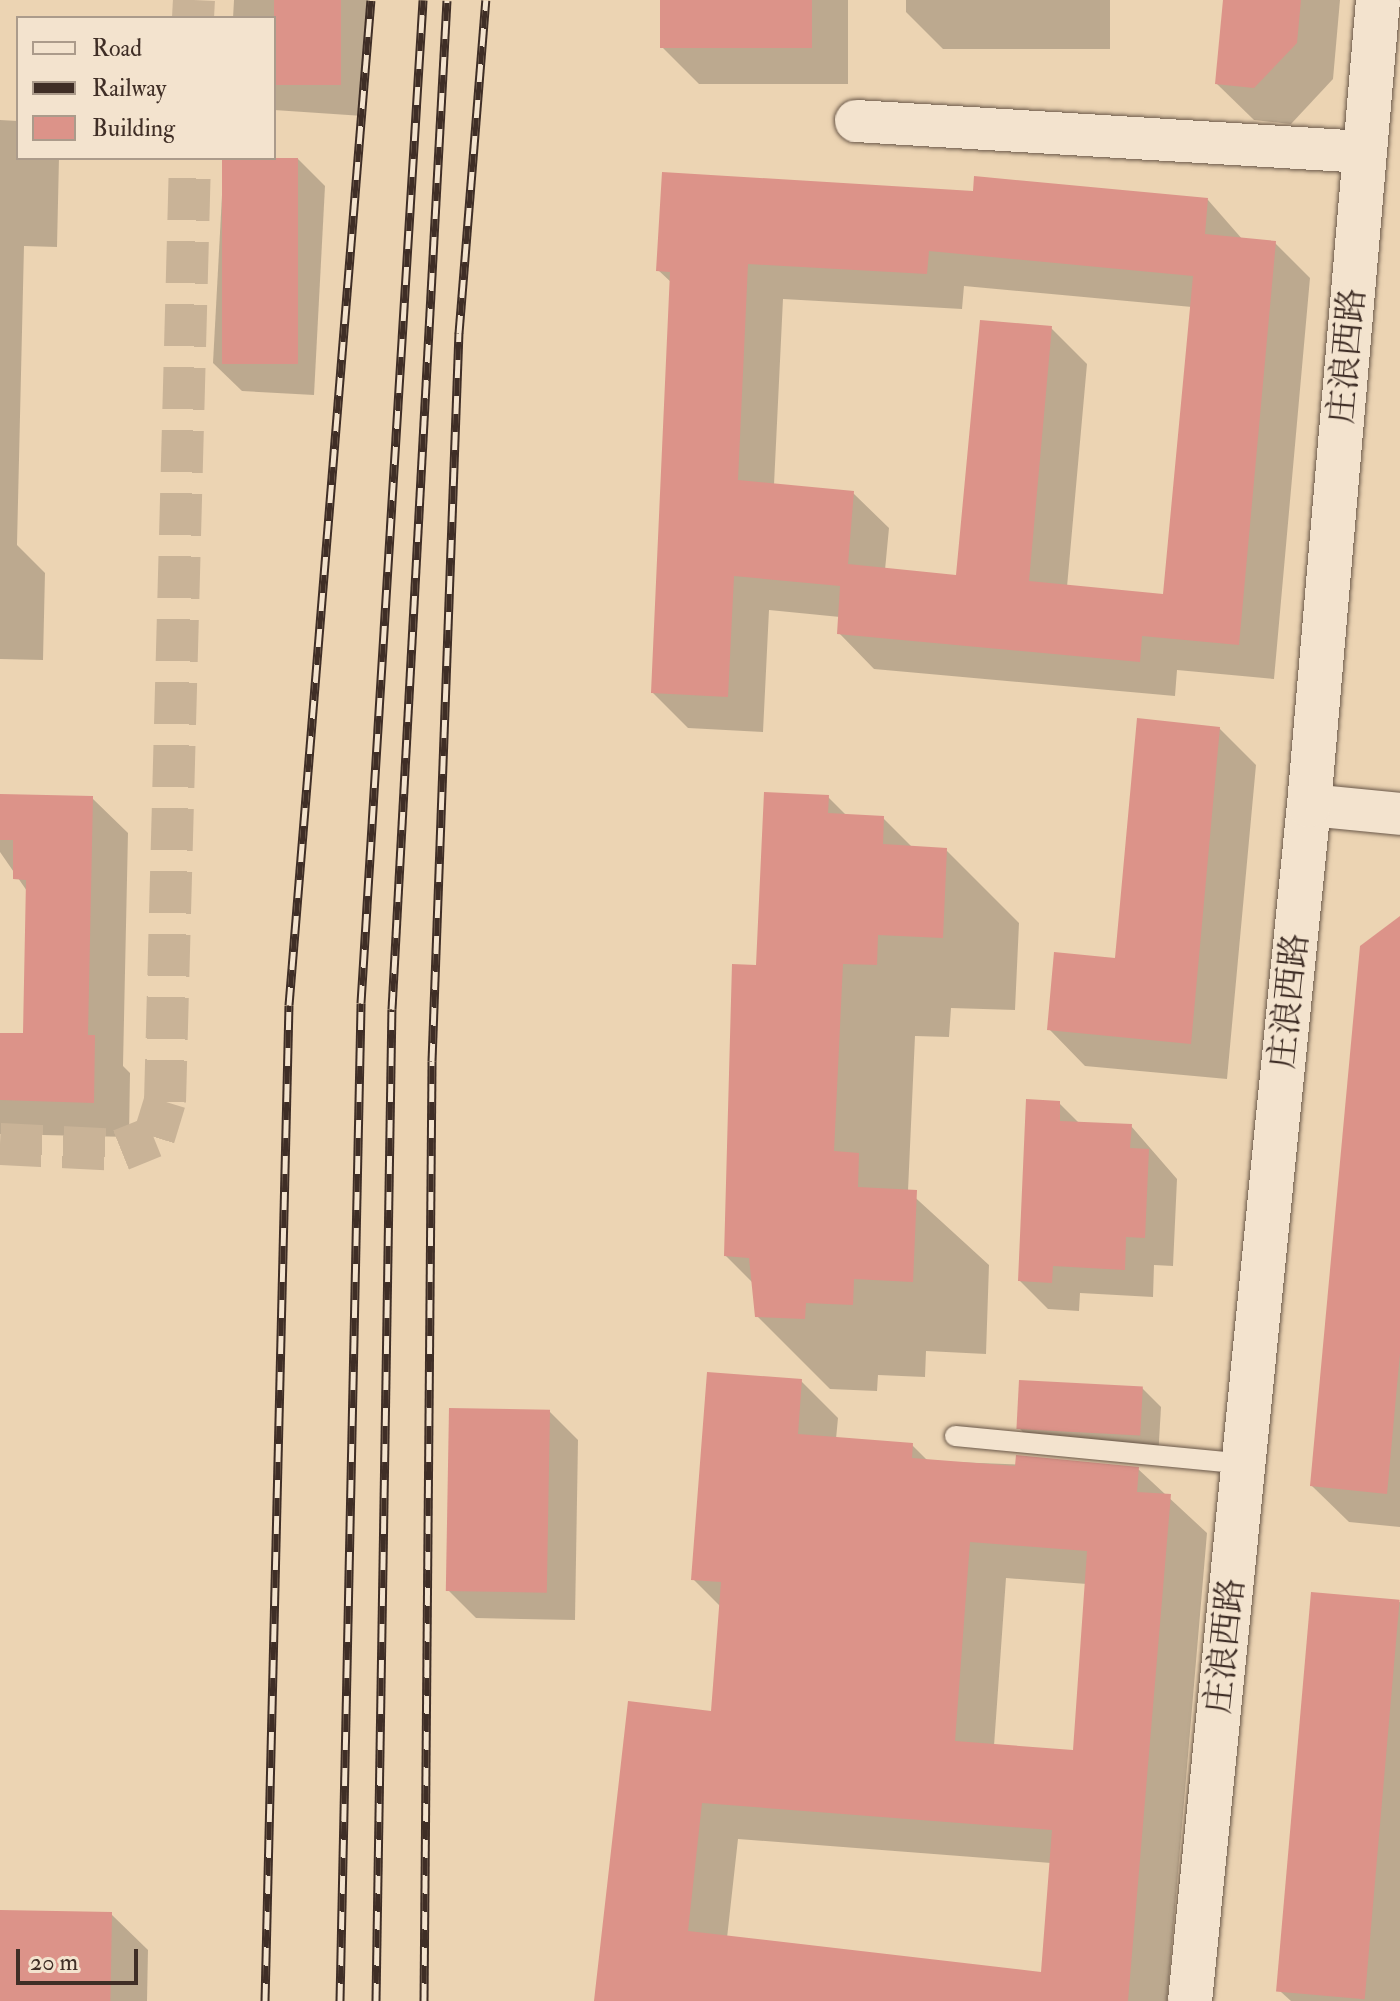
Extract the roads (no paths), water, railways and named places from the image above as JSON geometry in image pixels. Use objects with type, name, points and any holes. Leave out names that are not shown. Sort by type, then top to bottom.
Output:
[{"type":"street","name":"庄浪西路","points":[[1190,2001],[1309,805],[1378,0]]},
{"type":"street","points":[[856,121],[1365,152]]},
{"type":"street","points":[[1309,805],[1400,814]]},
{"type":"lane","points":[[955,1436],[1244,1464]]},
{"type":"tunnel","points":[[193,16],[194,0]]},
{"type":"tunnel","points":[[0,1144],[121,1150],[154,1137],[165,1102],[190,160]]},
{"type":"railway","points":[[265,2001],[289,1005],[371,0]]},
{"type":"railway","points":[[340,2001],[361,1003],[423,0]]},
{"type":"railway","points":[[376,2001],[392,1009],[447,0]]},
{"type":"railway","points":[[424,2001],[432,1061],[459,333],[486,0]]}]
